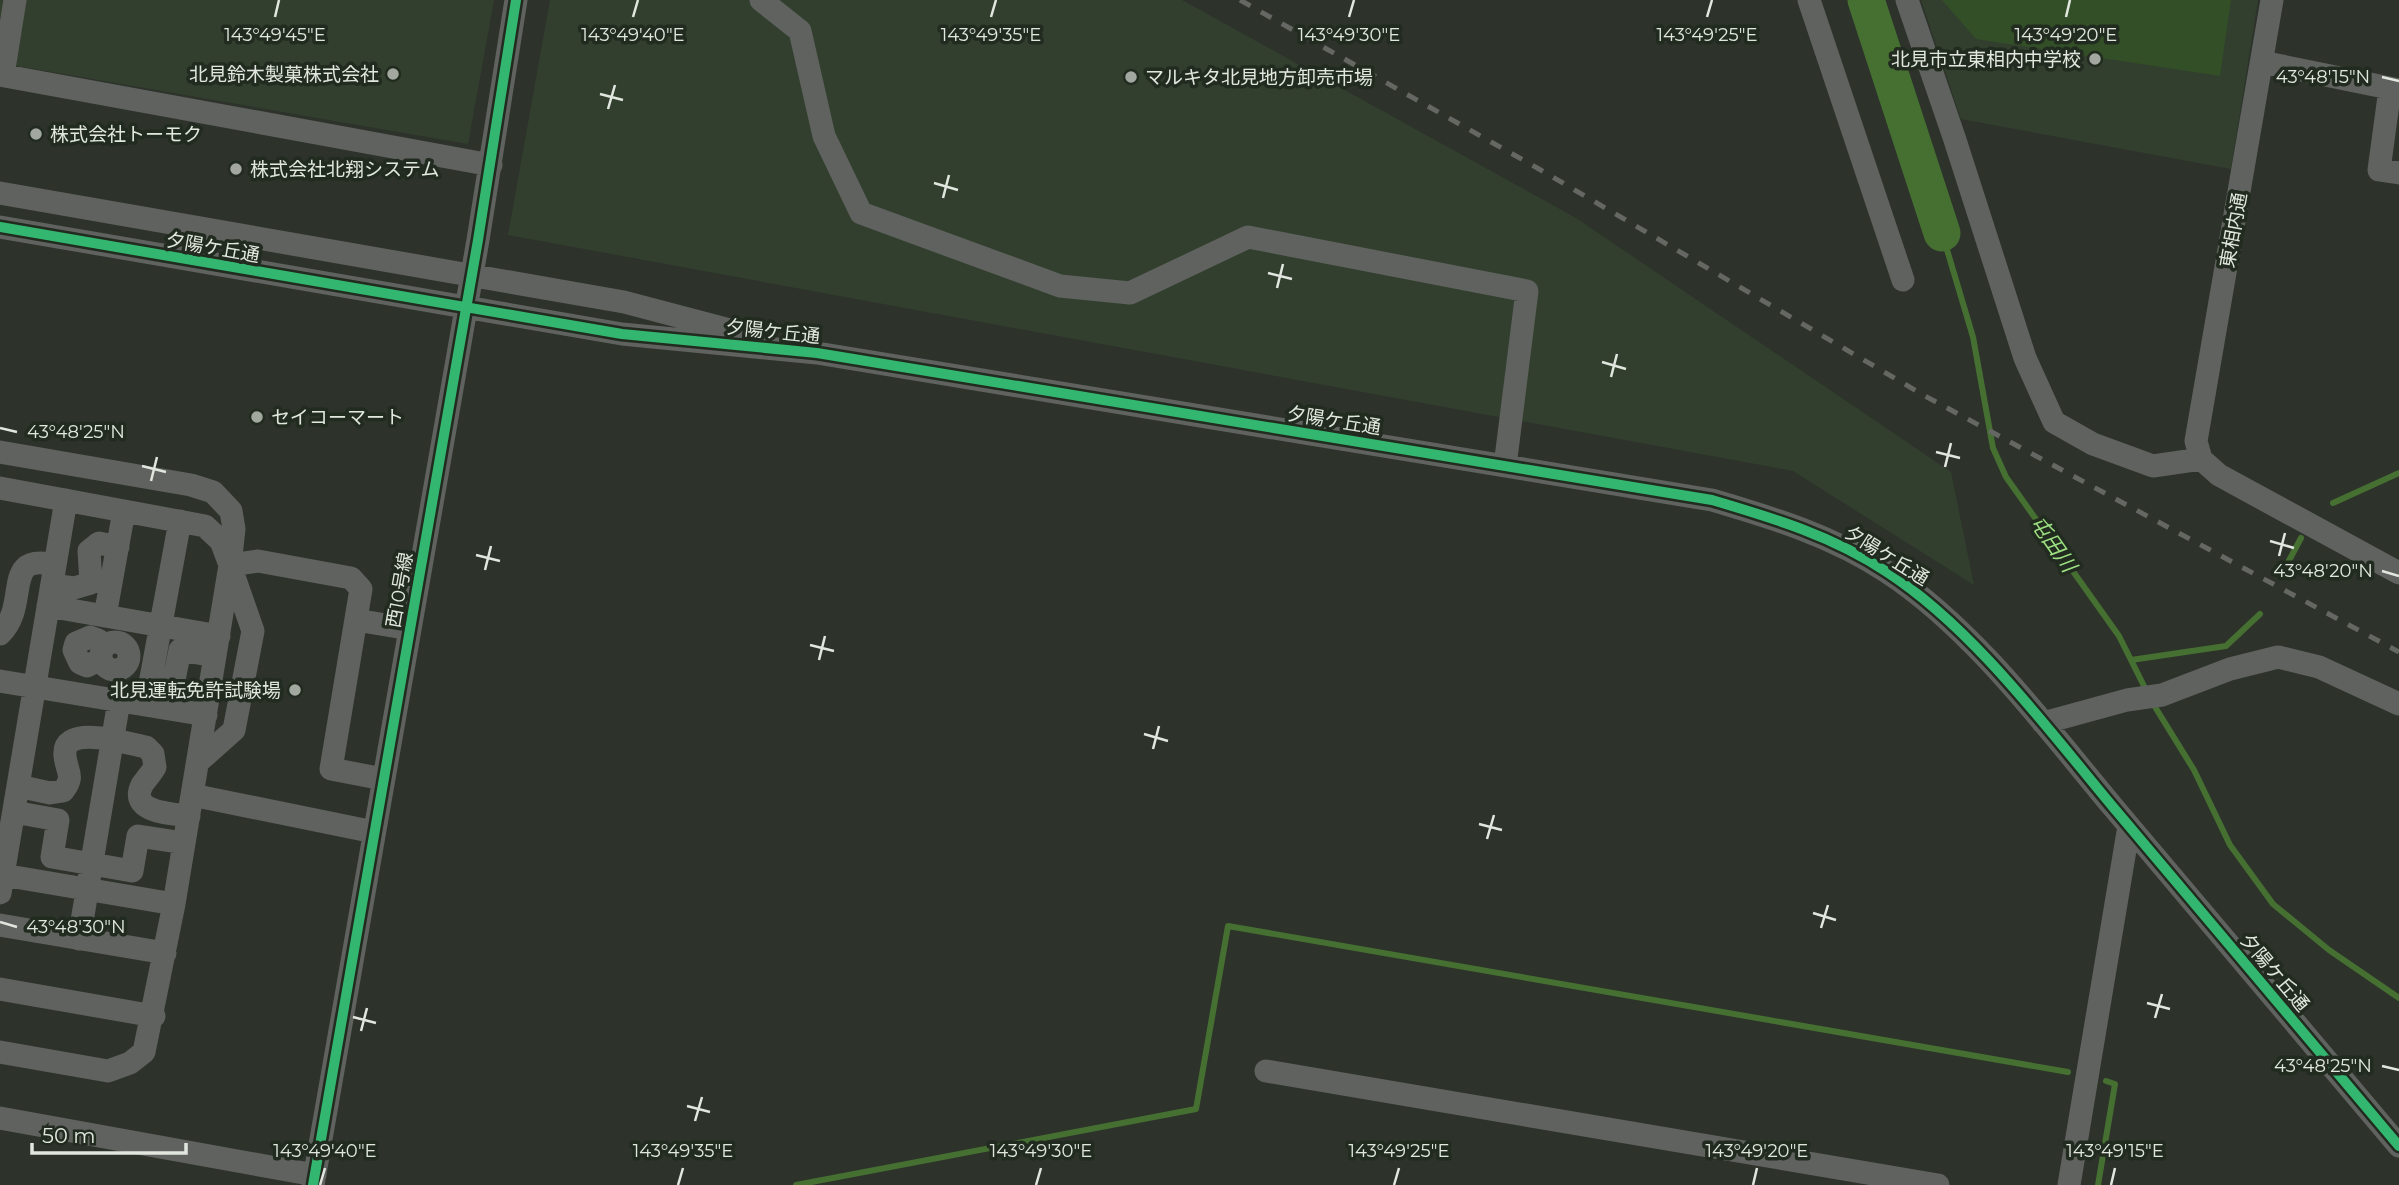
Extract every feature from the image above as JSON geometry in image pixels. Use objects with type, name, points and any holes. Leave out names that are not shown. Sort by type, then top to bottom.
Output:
[{"type":"street","points":[[15,0],[1,75],[491,165]]},
{"type":"street","name":"西10号線","points":[[314,1180],[491,165],[516,0]]},
{"type":"street","points":[[761,0],[800,31],[824,136],[861,214],[1060,286],[1130,293],[1248,237],[1527,291],[1505,466]]},
{"type":"street","points":[[1809,0],[1903,280]]},
{"type":"street","points":[[1907,0],[2025,358],[2054,422],[2093,444],[2152,466],[2201,458],[2219,475],[2399,573]]},
{"type":"street","name":"東相内通","points":[[2201,458],[2196,441],[2272,0]]},
{"type":"street","points":[[2262,62],[2394,89],[2379,170],[2399,173]]},
{"type":"street","name":"夕陽ケ丘通","points":[[0,193],[624,302],[817,353]]},
{"type":"street","name":"夕陽ケ丘通","points":[[0,227],[622,334],[817,353],[1712,500],[1829,539],[1886,571],[1941,612],[2043,723],[2399,1146]]},
{"type":"street","points":[[0,452],[191,485],[213,492],[231,511],[234,529],[191,806],[154,1016],[144,1052],[130,1063],[108,1071],[0,1052]]},
{"type":"street","points":[[0,488],[180,521],[205,527],[221,541],[253,631],[234,730],[198,762]]},
{"type":"street","points":[[66,500],[35,687],[10,802],[2,884],[46,891],[87,890],[126,904],[174,904]]},
{"type":"street","points":[[79,939],[112,741],[114,700],[101,641],[124,511]]},
{"type":"street","points":[[146,705],[180,521]]},
{"type":"street","points":[[52,585],[84,587],[91,583],[89,551],[99,543],[118,547]]},
{"type":"street","points":[[0,634],[7,627],[11,610],[2,585],[5,572],[15,563],[26,561],[52,585],[101,641]]},
{"type":"street","points":[[230,565],[258,561],[351,578],[361,589],[331,769],[383,779]]},
{"type":"street","points":[[356,620],[410,629]]},
{"type":"street","points":[[101,641],[161,626],[217,646]]},
{"type":"street","points":[[152,676],[174,680],[180,650],[217,646]]},
{"type":"street","points":[[2043,723],[2127,700],[2162,695],[2230,669],[2278,657],[2319,667],[2399,704]]},
{"type":"street","points":[[0,681],[205,715]]},
{"type":"street","points":[[10,802],[62,791],[70,782],[71,771],[65,756],[67,746],[74,738],[85,736],[146,747],[153,754],[155,767],[140,793],[143,804],[152,811],[191,806],[374,832]]},
{"type":"street","points":[[10,802],[58,820],[52,857],[132,871],[138,836],[184,843]]},
{"type":"street","points":[[2069,1185],[2129,826]]},
{"type":"street","points":[[0,925],[165,953]]},
{"type":"street","points":[[0,989],[154,1016]]},
{"type":"street","points":[[1266,1071],[1938,1185]]},
{"type":"street","points":[[0,1118],[314,1180]]},
{"type":"shaded area","points":[[0,0],[494,0],[468,144],[0,63]]},
{"type":"shaded area","points":[[550,0],[1182,0],[1576,218],[1951,472],[1974,585],[1793,471],[508,235]]},
{"type":"shaded area","name":"北見市立東相内中学校","points":[[1921,0],[2258,0],[2231,169],[1961,119]]},
{"type":"green space","points":[[1942,0],[2231,0],[2220,76],[1976,39]]},
{"type":"waterway","name":"屯田川","points":[[1866,0],[1942,233]]},
{"type":"waterway","name":"屯田川","points":[[1942,233],[1973,337],[1993,448],[2006,477],[2119,636],[2147,692]]},
{"type":"waterway","points":[[2333,503],[2399,473]]},
{"type":"waterway","points":[[2285,568],[2301,538]]},
{"type":"waterway","points":[[2131,660],[2226,646],[2260,614]]},
{"type":"waterway","name":"屯田川","points":[[2152,702],[2194,770],[2230,845],[2273,904],[2329,950],[2399,998]]},
{"type":"waterway","points":[[796,1185],[1196,1109],[1228,926],[2068,1072]]},
{"type":"waterway","points":[[2098,1185],[2115,1084],[2106,1081]]},
{"type":"railway","points":[[1240,0],[1539,169],[1925,396],[2399,652]]},
{"type":"cycle path","points":[[313,1185],[478,240],[516,0]]},
{"type":"cycle path","points":[[0,227],[622,334],[817,353],[1712,500],[1802,529],[1845,548],[1887,572],[1919,595],[1979,650],[2399,1146]]},
{"type":"place","name":"北見市立東相内中学校","points":[[2095,59]]},
{"type":"place","name":"北見鈴木製菓株式会社","points":[[393,74]]},
{"type":"place","name":"マルキタ北見地方卸売市場","points":[[1131,77]]},
{"type":"place","name":"株式会社トーモク","points":[[36,134]]},
{"type":"place","name":"株式会社北翔システム","points":[[236,169]]},
{"type":"place","name":"セイコーマート","points":[[257,417]]},
{"type":"place","name":"北見運転免許試験場","points":[[295,690]]}]
